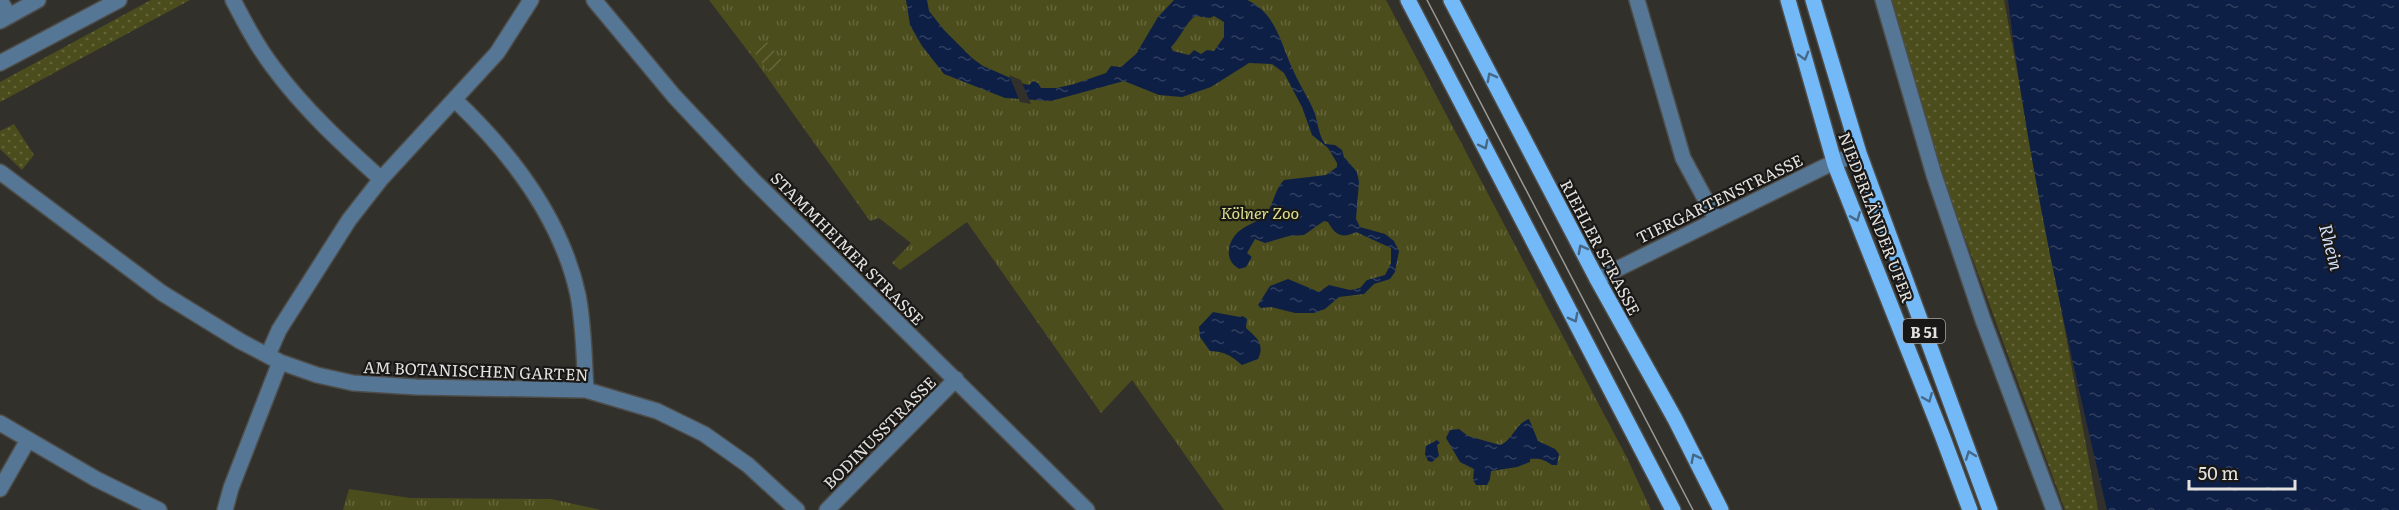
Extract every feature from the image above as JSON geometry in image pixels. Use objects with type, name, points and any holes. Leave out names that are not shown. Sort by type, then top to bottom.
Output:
[{"type":"main road","points":[[1408,0],[1673,510]]},
{"type":"main road","name":"RIEHLER STRASSE","points":[[1451,0],[1597,279],[1675,418],[1721,510]]},
{"type":"main road","name":"NIEDERLÄNDER UFER","points":[[1788,0],[1835,162],[1970,510]]},
{"type":"main road","name":"NIEDERLÄNDER UFER","points":[[1813,0],[1859,153],[1990,510]]},
{"type":"street","points":[[0,0],[4,18],[38,0]]},
{"type":"street","points":[[0,63],[119,0]]},
{"type":"street","points":[[233,0],[273,67],[324,126],[381,179]]},
{"type":"street","points":[[225,510],[274,359],[279,330],[343,230],[381,179],[497,53],[531,0]]},
{"type":"street","name":"STAMMHEIMER STRASSE","points":[[594,0],[674,96],[752,179],[1087,510]]},
{"type":"street","points":[[1636,0],[1683,158],[1716,219]]},
{"type":"street","points":[[1883,0],[1956,242],[2054,510]]},
{"type":"street","points":[[455,100],[502,149],[536,194],[553,227],[571,270],[578,296],[586,390]]},
{"type":"street","name":"TIERGARTENSTRASSE","points":[[1597,279],[1716,219],[1835,162],[1859,153]]},
{"type":"street","name":"AM BOTANISCHEN GARTEN","points":[[0,172],[162,293],[274,359],[317,375],[353,383],[416,387],[586,390],[657,411],[704,434],[748,465],[797,510]]},
{"type":"street","name":"BODINUSSTRASSE","points":[[827,510],[956,379]]},
{"type":"street","points":[[0,423],[96,479],[159,510]]},
{"type":"street","points":[[0,489],[28,440]]},
{"type":"green space","points":[[151,0],[190,0],[0,102],[0,82]]},
{"type":"green space","name":"Kölner Zoo","points":[[709,0],[1386,0],[1627,458],[1651,510],[1224,510],[1132,380],[1101,413],[967,222],[900,270],[892,263],[911,243],[879,218],[870,221]]},
{"type":"green space","points":[[1890,0],[2004,0],[2098,510],[2065,510],[1947,189]]},
{"type":"green space","points":[[767,42],[783,62],[769,72],[754,52]]},
{"type":"green space","points":[[14,124],[34,155],[22,170],[0,149],[0,131]]},
{"type":"green space","points":[[349,489],[410,498],[551,499],[601,510],[343,510]]},
{"type":"water","points":[[906,0],[927,0],[929,11],[944,30],[983,66],[1024,84],[1029,85],[1033,81],[1041,88],[1057,88],[1106,73],[1111,66],[1121,67],[1136,54],[1158,17],[1174,0],[1247,0],[1265,13],[1277,31],[1296,77],[1313,109],[1325,144],[1335,145],[1342,150],[1344,157],[1357,172],[1359,182],[1356,219],[1360,227],[1385,234],[1394,241],[1399,251],[1395,272],[1390,279],[1374,284],[1364,294],[1339,297],[1325,309],[1314,313],[1295,313],[1271,307],[1261,308],[1258,305],[1270,286],[1288,279],[1319,292],[1329,285],[1350,290],[1360,288],[1367,280],[1385,275],[1391,263],[1391,248],[1356,232],[1347,235],[1339,234],[1328,222],[1324,221],[1304,235],[1289,236],[1265,243],[1255,239],[1247,253],[1252,257],[1246,267],[1239,269],[1231,261],[1229,251],[1234,236],[1266,214],[1284,180],[1326,175],[1337,167],[1328,148],[1312,135],[1302,107],[1284,73],[1272,64],[1249,63],[1211,87],[1182,97],[1159,95],[1124,81],[1051,101],[1005,98],[944,74],[922,46],[910,25]],"holes":[[[1195,16],[1210,18],[1214,16],[1224,22],[1224,37],[1214,51],[1207,50],[1201,54],[1194,50],[1189,55],[1173,51],[1171,47]]]},
{"type":"water","name":"Rhein","points":[[2008,0],[2399,0],[2399,510],[2107,510],[2050,256],[2027,129]]},
{"type":"water","points":[[1213,312],[1243,316],[1247,319],[1246,328],[1260,345],[1258,359],[1242,365],[1228,355],[1210,351],[1200,337],[1199,327]]},
{"type":"water","points":[[1529,419],[1538,441],[1555,449],[1559,454],[1557,465],[1541,459],[1530,459],[1530,462],[1517,467],[1491,471],[1487,485],[1476,485],[1473,480],[1474,469],[1460,462],[1446,438],[1450,430],[1459,429],[1468,436],[1500,445]]},
{"type":"water","points":[[1437,440],[1440,443],[1437,445],[1439,456],[1432,462],[1428,461],[1425,454],[1426,446]]},
{"type":"pier","points":[[1009,75],[1021,80],[1031,104],[1020,102]]},
{"type":"tram line","points":[[1427,0],[1693,510]]}]
